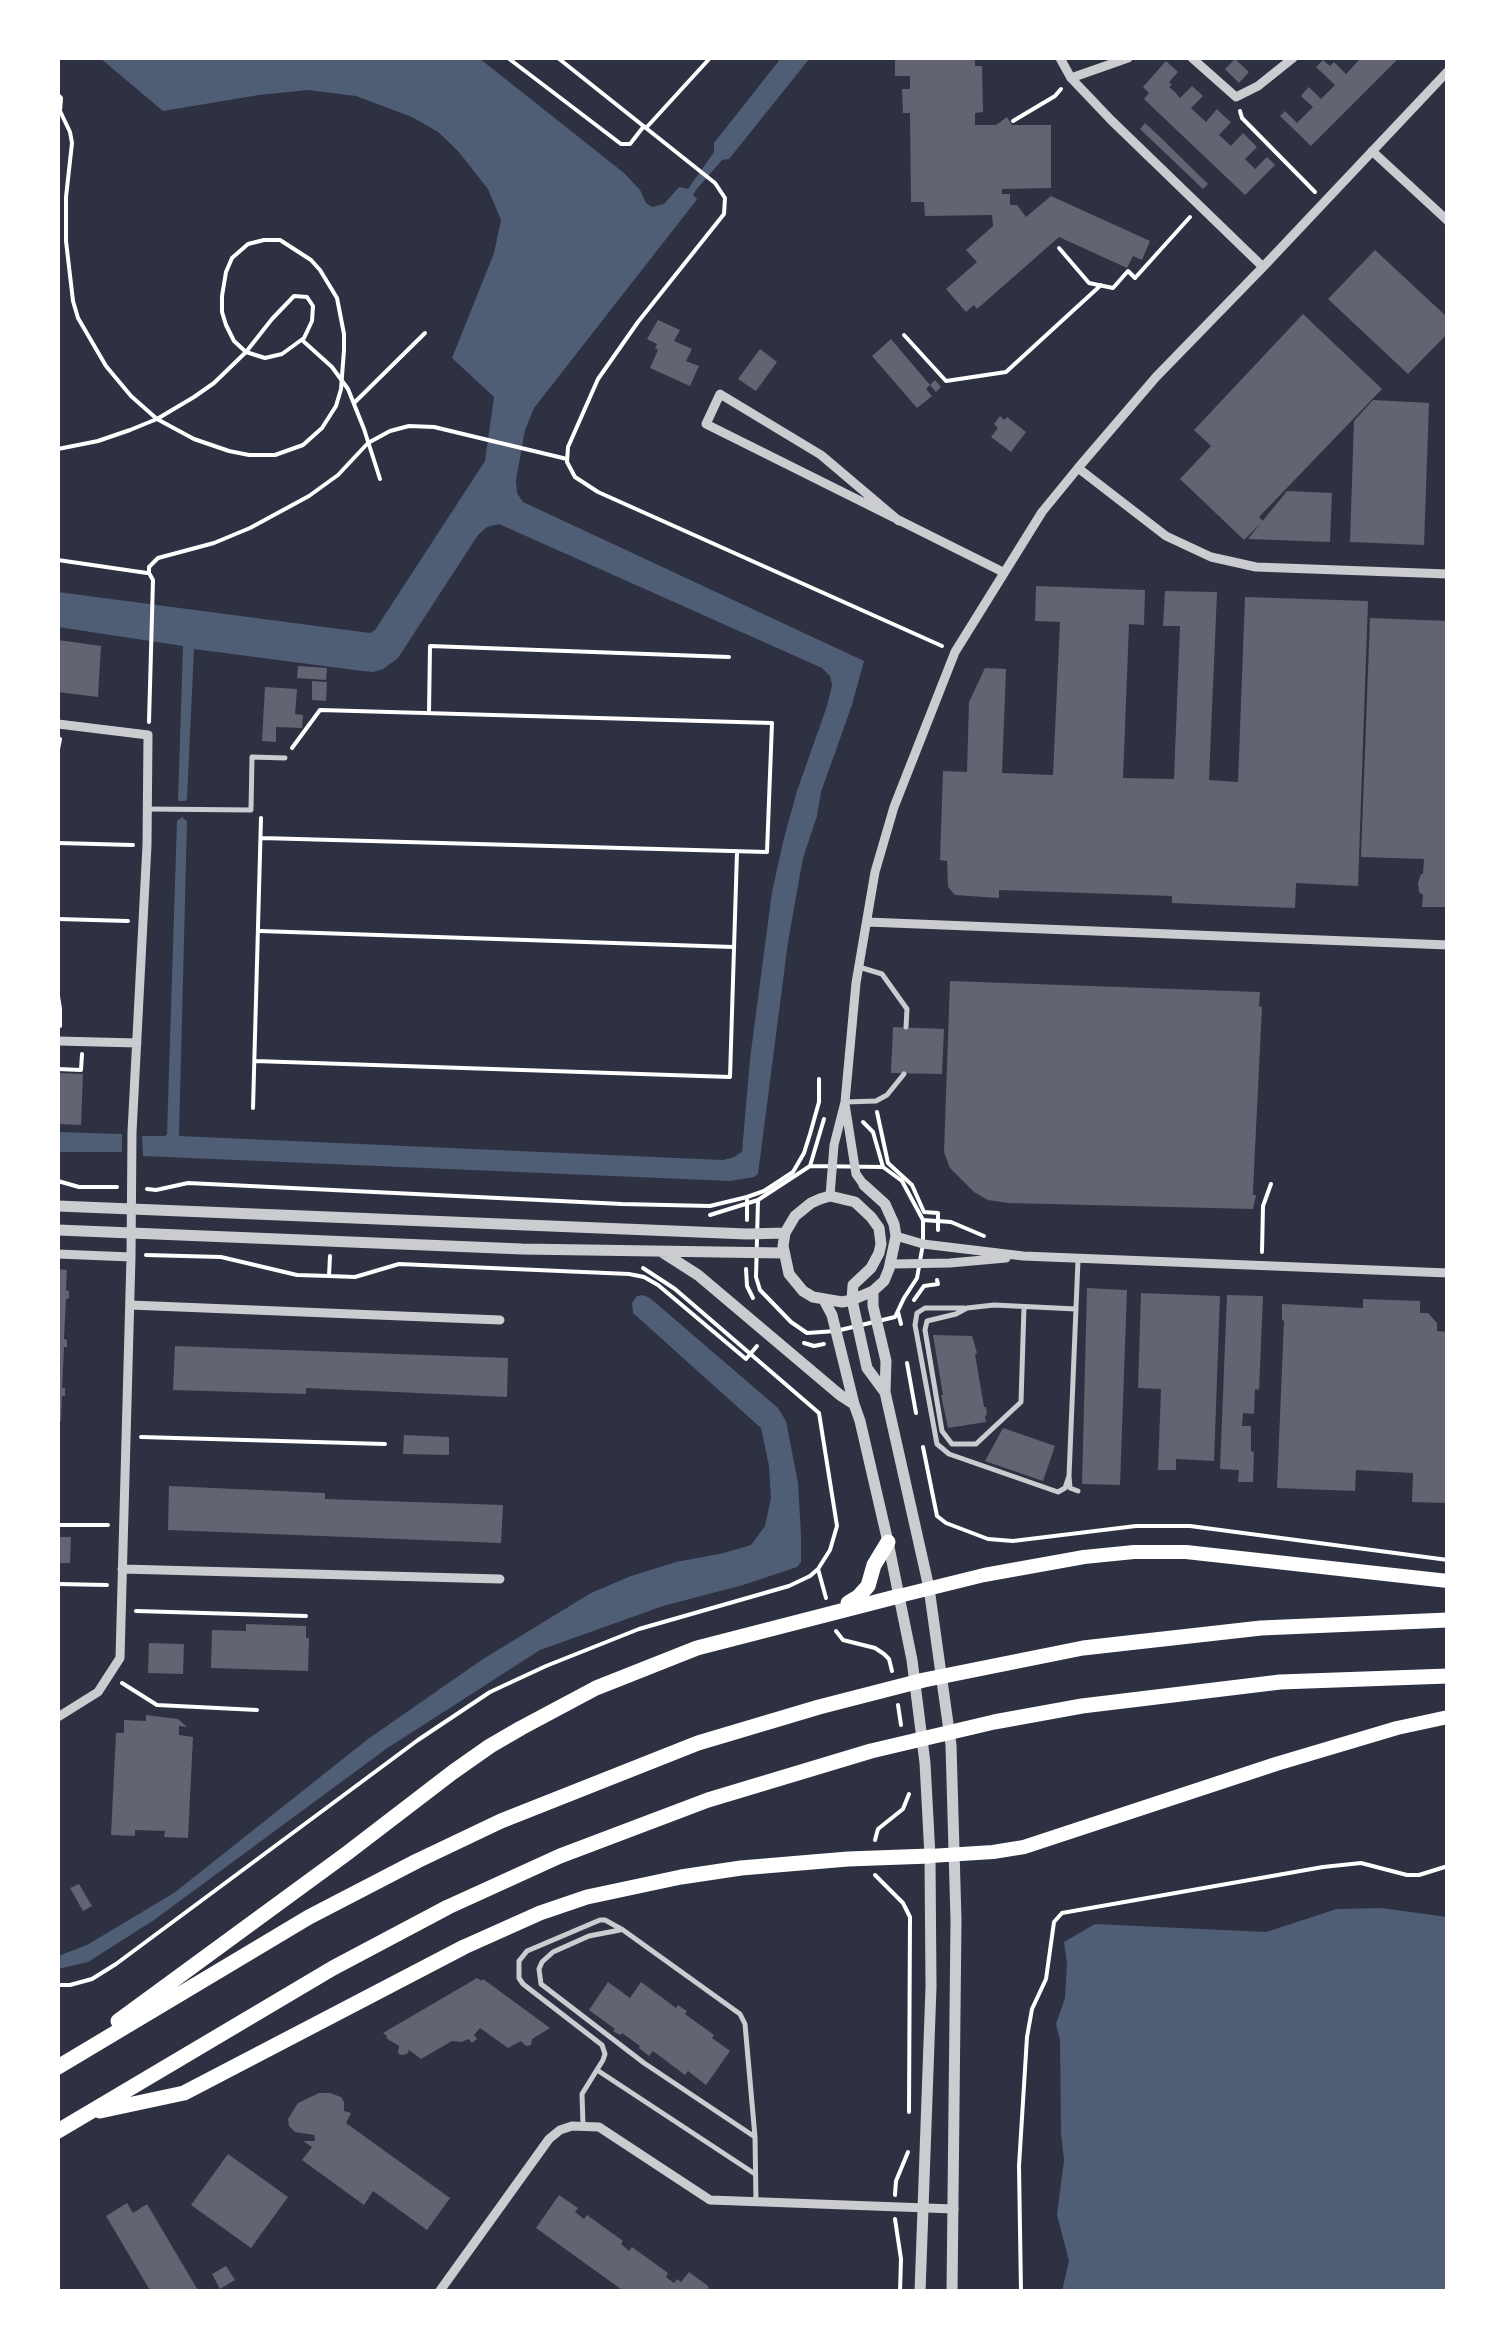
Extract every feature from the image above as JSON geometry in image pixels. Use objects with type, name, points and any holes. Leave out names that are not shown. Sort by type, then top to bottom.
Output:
[{"type":"highway","points":[[831,1612],[863,1593],[888,1542]]},
{"type":"highway","points":[[58,2066],[490,1746],[521,1728],[596,1688],[697,1648],[899,1596]]},
{"type":"highway","points":[[58,2066],[309,1917],[448,1846],[698,1743],[864,1695],[1083,1648],[1345,1623],[1448,1620]]},
{"type":"highway","points":[[58,2132],[332,1968],[448,1907],[560,1856],[725,1794],[871,1750],[1082,1706],[1230,1686],[1354,1677],[1448,1676]]},
{"type":"highway","points":[[86,2114],[184,2094],[464,1947],[540,1913],[588,1897],[696,1874],[930,1856]]},
{"type":"main road","points":[[899,1596],[1084,1557],[1134,1552],[1186,1552],[1448,1580]]},
{"type":"main road","points":[[930,1856],[1024,1847],[1294,1759],[1397,1728],[1448,1718]]},
{"type":"street","points":[[1060,58],[1070,78],[1264,267]]},
{"type":"street","points":[[1070,78],[1128,58]]},
{"type":"street","points":[[1192,58],[1236,97],[1258,86],[1292,58]]},
{"type":"street","points":[[830,1196],[834,1146],[845,1102],[859,967],[876,872],[894,807],[955,652],[1042,512],[1078,468],[1156,377],[1448,71]]},
{"type":"street","points":[[1372,150],[1448,222]]},
{"type":"street","points":[[899,521],[821,455],[720,394],[706,424],[899,521],[1003,572]]},
{"type":"street","points":[[1078,468],[1166,536],[1211,557],[1256,568],[1448,574]]},
{"type":"street","points":[[58,724],[148,736],[132,1132],[120,1658],[98,1692],[58,1717]]},
{"type":"street","points":[[867,922],[1448,945]]},
{"type":"street","points":[[58,1040],[136,1043]]},
{"type":"street","points":[[845,1102],[856,1174],[885,1204],[896,1236],[892,1264],[884,1281],[852,1300],[824,1300],[803,1291],[789,1274],[785,1233],[802,1209],[830,1196],[855,1202],[879,1228],[896,1236],[923,1244],[1023,1256],[1448,1274]]},
{"type":"street","points":[[58,1206],[785,1233]]},
{"type":"street","points":[[879,1228],[881,1244],[876,1260],[853,1285],[852,1300],[867,1368],[885,1392]]},
{"type":"street","points":[[58,1230],[416,1245],[784,1252]]},
{"type":"street","points":[[662,1252],[698,1275],[854,1404]]},
{"type":"street","points":[[58,1254],[131,1257]]},
{"type":"street","points":[[892,1264],[1023,1256]]},
{"type":"street","points":[[872,1291],[886,1360],[885,1392],[929,1588],[952,1759],[956,1855],[952,2292]]},
{"type":"street","points":[[824,1300],[832,1316],[860,1421],[888,1542],[912,1660],[925,1762],[931,1987],[920,2292]]},
{"type":"street","points":[[130,1305],[500,1320]]},
{"type":"street","points":[[122,1570],[500,1580]]},
{"type":"street","points":[[440,2292],[549,2139],[560,2130],[583,2125],[598,2127],[710,2200],[954,2208]]},
{"type":"lane","points":[[147,809],[251,810],[252,757],[285,758]]},
{"type":"lane","points":[[859,967],[882,974],[907,1009],[906,1027]]},
{"type":"lane","points":[[845,1102],[876,1101],[904,1074]]},
{"type":"lane","points":[[1078,1259],[1069,1476],[1070,1488],[1078,1492]]},
{"type":"lane","points":[[967,1308],[927,1321],[924,1330],[942,1430],[952,1444],[976,1444],[1021,1402],[1024,1306]]},
{"type":"lane","points":[[1069,1476],[1065,1488],[1058,1492],[949,1454],[937,1444],[915,1325],[917,1314],[925,1308],[1076,1308]]},
{"type":"lane","points":[[583,2125],[582,2094],[605,2054],[602,2045],[528,1989],[520,1978],[519,1960],[527,1951],[600,1920],[623,1930],[740,2014],[755,2137],[756,2202]]},
{"type":"lane","points":[[623,1930],[589,1936],[554,1952],[542,1962],[540,1984],[644,2063],[755,2137]]},
{"type":"lane","points":[[597,2070],[756,2174]]},
{"type":"path","points":[[508,58],[621,144],[630,144],[710,58]]},
{"type":"path","points":[[558,58],[715,183],[725,198],[724,214],[598,379],[568,447],[567,460],[575,477],[598,492],[955,652]]},
{"type":"path","points":[[1013,121],[1055,96],[1070,78]]},
{"type":"path","points":[[58,95],[59,114],[72,143],[66,241],[73,302],[106,366],[157,419],[194,439],[249,455],[275,455],[304,445],[322,428],[336,406],[342,380],[344,334],[337,298],[312,260],[280,240],[248,244],[232,258],[222,296],[222,312],[234,340],[246,352],[258,358],[274,358],[302,340],[312,321],[313,306],[306,297],[294,296],[246,352],[214,382],[157,419],[98,441],[58,449]]},
{"type":"path","points":[[1236,97],[1242,118],[1324,201]]},
{"type":"path","points":[[1059,248],[1089,283],[1113,288],[1128,271],[1136,278],[1200,206]]},
{"type":"path","points":[[904,335],[946,381],[1006,372],[1101,285]]},
{"type":"path","points":[[354,403],[425,333]]},
{"type":"path","points":[[302,340],[342,380],[380,479]]},
{"type":"path","points":[[148,736],[154,580],[149,567],[158,558],[214,543],[250,528],[309,496],[338,475],[368,443],[409,426],[434,427],[567,460]]},
{"type":"path","points":[[58,560],[149,573]]},
{"type":"path","points":[[428,712],[430,646],[729,657]]},
{"type":"path","points":[[261,838],[767,852],[772,723],[320,710],[285,758]]},
{"type":"path","points":[[251,810],[262,815],[253,1108]]},
{"type":"path","points":[[58,842],[146,845]]},
{"type":"path","points":[[255,1060],[730,1077],[736,852]]},
{"type":"path","points":[[58,919],[143,922]]},
{"type":"path","points":[[260,931],[734,948]]},
{"type":"path","points":[[58,996],[58,1040]]},
{"type":"path","points":[[58,1069],[81,1070],[82,1042]]},
{"type":"path","points":[[747,1197],[793,1172],[810,1134],[819,1080]]},
{"type":"path","points":[[845,1102],[873,1132],[882,1167]]},
{"type":"path","points":[[676,1231],[701,1218],[758,1200],[810,1166],[882,1167],[902,1181],[923,1220]]},
{"type":"path","points":[[1261,1266],[1263,1206],[1271,1184]]},
{"type":"path","points":[[758,1200],[756,1277],[760,1290],[791,1322],[807,1333],[836,1331],[890,1318]]},
{"type":"path","points":[[58,1984],[92,1980],[116,1964],[418,1740],[490,1692],[639,1629],[789,1586],[818,1570],[830,1550],[837,1526],[819,1414],[675,1289],[619,1250]]},
{"type":"path","points":[[330,1256],[330,1276]]},
{"type":"path","points":[[908,1368],[918,1424]]},
{"type":"path","points":[[126,1436],[386,1444]]},
{"type":"path","points":[[922,1443],[937,1516],[963,1530]]},
{"type":"path","points":[[58,1525],[123,1524]]},
{"type":"path","points":[[818,1570],[834,1628],[844,1640],[875,1648],[889,1659],[894,1681]]},
{"type":"path","points":[[58,1584],[122,1586]]},
{"type":"path","points":[[121,1610],[306,1616]]},
{"type":"path","points":[[109,1675],[158,1705],[257,1710]]},
{"type":"path","points":[[896,1699],[902,1734]]},
{"type":"path","points":[[908,2115],[910,1917],[903,1903],[875,1874],[875,1838],[878,1828],[904,1808],[910,1793]]},
{"type":"path","points":[[1022,2292],[1019,2166],[1027,2037],[1032,2008],[1046,1979],[1054,1922],[1062,1913],[1323,1867],[1361,1863],[1407,1875],[1448,1866]]},
{"type":"path","points":[[900,2292],[901,2259],[894,2226],[896,2181],[908,2152]]},
{"type":"water","points":[[100,58],[479,58],[624,173],[652,207],[664,204],[679,187],[688,189],[714,152],[714,143],[781,58],[810,58],[729,159],[722,160],[696,190],[695,202],[534,408],[525,430],[516,480],[523,502],[864,661],[803,858],[788,942],[758,1174],[754,1177],[730,1181],[143,1156],[142,1136],[167,1134],[177,821],[182,817],[187,821],[179,1136],[723,1160],[742,1152],[772,892],[797,791],[832,685],[822,668],[499,524],[478,535],[398,658],[383,669],[362,671],[194,649],[187,798],[178,801],[183,646],[58,627],[58,592],[370,633],[375,630],[485,461],[494,397],[452,358],[494,253],[501,220],[488,189],[458,151],[438,132],[412,117],[356,96],[308,90],[163,111]]},
{"type":"water","points":[[58,1132],[122,1134],[122,1152],[58,1152]]},
{"type":"water","points":[[643,1295],[778,1408],[786,1421],[798,1483],[801,1562],[797,1567],[663,1606],[540,1650],[386,1749],[154,1920],[88,1962],[58,1969],[58,1956],[87,1945],[174,1893],[368,1739],[483,1659],[591,1593],[676,1562],[751,1545],[765,1526],[771,1498],[761,1428],[633,1313],[632,1303]]},
{"type":"water","points":[[1381,1908],[1447,1917],[1447,2291],[1062,2291],[1069,2261],[1057,2215],[1064,2160],[1060,2040],[1056,2024],[1065,1998],[1064,1942],[1095,1924],[1266,1932],[1337,1909]]},
{"type":"building","points":[[895,58],[975,58],[975,66],[982,66],[983,112],[975,113],[975,125],[996,125],[1007,117],[1012,125],[1051,125],[1051,188],[1002,189],[1002,194],[1010,194],[1010,205],[1017,205],[1026,217],[1051,196],[1150,241],[1142,260],[1133,256],[1127,268],[1059,237],[977,309],[974,305],[966,312],[946,289],[977,262],[966,250],[993,226],[992,215],[925,216],[924,202],[911,202],[910,113],[903,113],[902,89],[910,89],[910,76],[895,76]]},
{"type":"building","points":[[1357,58],[1399,58],[1311,146],[1280,116],[1285,111],[1297,123],[1313,107],[1301,96],[1309,87],[1321,99],[1335,85],[1316,67],[1323,60],[1330,66],[1334,62],[1346,74]]},
{"type":"building","points":[[1235,59],[1249,72],[1239,83],[1225,69]]},
{"type":"building","points":[[1166,61],[1178,72],[1169,87],[1180,98],[1192,86],[1203,96],[1191,108],[1206,122],[1217,109],[1231,122],[1219,135],[1231,146],[1243,133],[1257,147],[1245,159],[1255,169],[1267,157],[1275,165],[1245,195],[1144,99],[1149,93],[1143,87]]},
{"type":"building","points":[[1145,123],[1208,184],[1203,189],[1140,129]]},
{"type":"building","points":[[1375,250],[1448,318],[1448,333],[1408,374],[1328,299]]},
{"type":"building","points":[[1303,314],[1382,389],[1259,517],[1263,521],[1244,540],[1180,479],[1211,446],[1194,430]]},
{"type":"building","points":[[658,320],[680,330],[674,341],[692,349],[686,361],[699,366],[690,386],[650,368],[658,350],[657,344],[647,339]]},
{"type":"building","points":[[891,339],[930,385],[926,389],[932,396],[917,408],[872,356]]},
{"type":"building","points":[[760,349],[777,362],[756,391],[738,379]]},
{"type":"building","points":[[935,380],[941,387],[936,392],[930,385]]},
{"type":"building","points":[[1373,400],[1429,403],[1424,545],[1350,542],[1354,421]]},
{"type":"building","points":[[1000,416],[1026,432],[1011,452],[991,437]]},
{"type":"building","points":[[1287,491],[1332,493],[1330,542],[1248,539]]},
{"type":"building","points":[[1036,586],[1145,590],[1144,625],[1129,624],[1123,778],[1174,779],[1180,626],[1163,626],[1165,591],[1217,592],[1209,780],[1238,782],[1245,597],[1368,601],[1358,886],[1296,883],[1295,908],[1172,903],[1172,896],[999,890],[999,898],[955,895],[948,887],[947,861],[940,860],[943,771],[967,772],[969,702],[985,668],[1006,669],[1002,773],[1053,775],[1060,622],[1035,621]]},
{"type":"building","points":[[1370,618],[1448,621],[1448,907],[1422,907],[1418,883],[1424,859],[1361,857]]},
{"type":"building","points":[[58,640],[101,646],[98,697],[58,692]]},
{"type":"building","points":[[298,666],[327,668],[326,680],[297,678]]},
{"type":"building","points":[[312,681],[327,682],[326,701],[312,700]]},
{"type":"building","points":[[265,687],[297,689],[295,714],[303,715],[302,728],[276,727],[276,742],[262,741]]},
{"type":"building","points":[[950,981],[1260,992],[1253,1209],[1008,1203],[988,1200],[974,1192],[950,1168],[944,1152]]},
{"type":"building","points":[[893,1027],[944,1029],[942,1074],[891,1073]]},
{"type":"building","points":[[58,1073],[83,1074],[81,1125],[58,1124]]},
{"type":"building","points":[[58,1269],[67,1270],[69,1291],[61,1421],[58,1421]]},
{"type":"building","points":[[1087,1288],[1127,1290],[1120,1485],[1082,1484]]},
{"type":"building","points":[[1141,1293],[1220,1296],[1214,1461],[1176,1459],[1176,1470],[1158,1470],[1161,1389],[1138,1388]]},
{"type":"building","points":[[1227,1295],[1263,1296],[1259,1390],[1255,1389],[1254,1414],[1243,1413],[1242,1426],[1251,1426],[1253,1482],[1238,1482],[1239,1470],[1220,1469]]},
{"type":"building","points":[[1363,1299],[1420,1301],[1420,1313],[1428,1313],[1437,1323],[1437,1331],[1448,1332],[1448,1503],[1412,1502],[1413,1473],[1356,1470],[1355,1491],[1277,1488],[1282,1304],[1363,1308]]},
{"type":"building","points":[[933,1335],[972,1336],[986,1422],[948,1428]]},
{"type":"building","points":[[175,1346],[508,1358],[507,1397],[306,1388],[306,1394],[173,1390]]},
{"type":"building","points":[[1003,1428],[1055,1446],[1043,1481],[985,1461]]},
{"type":"building","points":[[404,1435],[449,1437],[449,1455],[403,1454]]},
{"type":"building","points":[[169,1486],[325,1493],[325,1499],[503,1505],[501,1543],[168,1530]]},
{"type":"building","points":[[58,1537],[71,1537],[70,1563],[58,1560]]},
{"type":"building","points":[[246,1624],[306,1626],[308,1671],[211,1668],[212,1630],[246,1631]]},
{"type":"building","points":[[149,1643],[184,1644],[183,1674],[148,1673]]},
{"type":"building","points":[[146,1715],[178,1719],[187,1727],[179,1726],[179,1735],[193,1737],[188,1838],[164,1837],[165,1831],[135,1830],[135,1836],[111,1835],[116,1733],[124,1733],[124,1720],[146,1721]]},
{"type":"building","points":[[79,1884],[92,1906],[83,1911],[70,1888]]},
{"type":"building","points":[[477,1978],[550,2028],[532,2039],[531,2045],[521,2041],[508,2048],[480,2028],[472,2043],[469,2039],[452,2041],[421,2059],[409,2050],[401,2055],[399,2046],[386,2038],[383,2033]]},
{"type":"building","points":[[608,1982],[630,1998],[641,1982],[676,2008],[678,2005],[687,2011],[685,2014],[730,2051],[706,2085],[653,2051],[649,2056],[589,2010]]},
{"type":"building","points":[[319,2093],[341,2097],[344,2111],[351,2113],[346,2123],[450,2198],[427,2230],[373,2191],[364,2205],[302,2160],[312,2147],[303,2141],[315,2141],[314,2135],[295,2132],[288,2119],[298,2103]]},
{"type":"building","points":[[228,2154],[288,2197],[251,2248],[191,2205]]},
{"type":"building","points":[[559,2195],[578,2208],[575,2212],[584,2219],[587,2215],[623,2241],[621,2244],[629,2251],[632,2247],[668,2273],[666,2277],[674,2283],[677,2279],[681,2282],[689,2272],[708,2286],[709,2292],[625,2292],[536,2228]]},
{"type":"building","points":[[127,2203],[133,2213],[147,2204],[199,2292],[151,2292],[106,2216]]},
{"type":"building","points":[[226,2266],[235,2280],[220,2289],[212,2274]]}]
